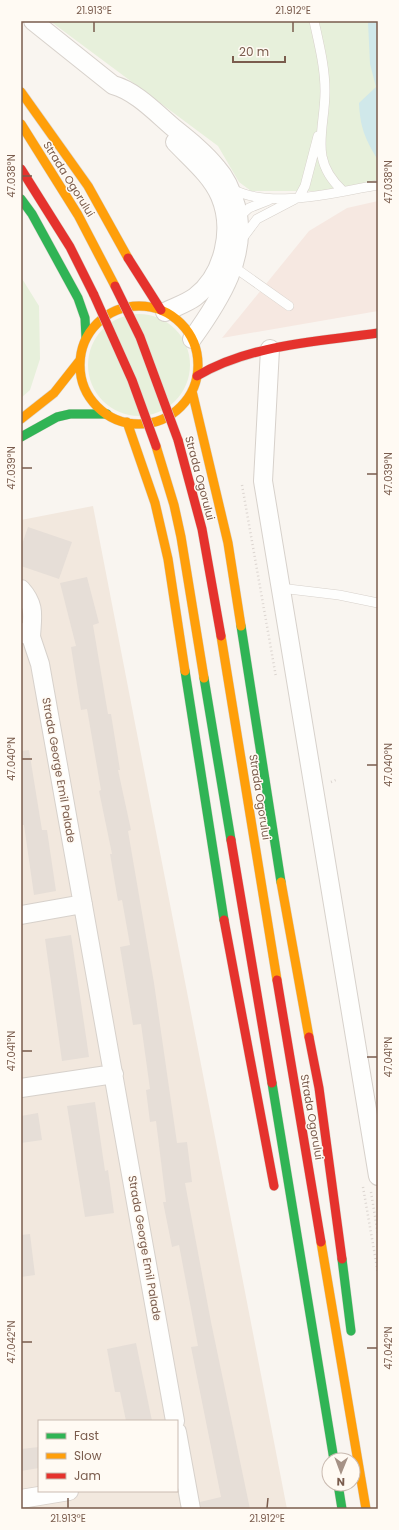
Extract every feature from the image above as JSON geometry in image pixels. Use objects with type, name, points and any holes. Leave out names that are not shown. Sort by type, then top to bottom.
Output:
[{"type":"main road","points":[[21,92],[88,186],[126,254],[163,311]]},
{"type":"main road","name":"Strada Ogorului","points":[[21,124],[78,215],[116,286],[140,337],[178,440],[204,544],[366,1509]]},
{"type":"main road","points":[[21,169],[70,247],[94,295],[132,380],[156,446],[174,506],[181,537],[333,1452]]},
{"type":"main road","points":[[21,199],[32,214],[78,298],[85,318],[86,338],[80,360],[81,376],[86,391],[95,404],[107,414],[127,422],[142,424],[164,417],[183,404],[192,391],[197,376],[197,345],[186,328],[163,311],[146,306],[132,306],[118,310],[105,316],[94,326],[86,338]]},
{"type":"main road","points":[[197,376],[228,359],[265,350],[378,333]]},
{"type":"main road","points":[[233,348],[265,350]]},
{"type":"main road","points":[[21,419],[54,393],[80,360]]},
{"type":"main road","points":[[192,391],[228,543],[284,903],[319,1088],[352,1341]]},
{"type":"main road","points":[[21,437],[57,417],[70,414],[107,414]]},
{"type":"main road","points":[[127,422],[155,502],[168,559],[221,906],[276,1195]]},
{"type":"main road","points":[[308,1363],[318,1403],[328,1421]]},
{"type":"main road","points":[[351,1420],[356,1401],[354,1379]]},
{"type":"main road","points":[[339,1492],[342,1509]]},
{"type":"street","points":[[33,21],[113,86],[118,96],[169,136],[205,172],[220,196],[232,240],[234,267],[208,316],[197,345]]},
{"type":"street","points":[[113,86],[124,88],[205,153],[218,168],[230,188],[239,217],[232,240],[211,282],[194,297],[163,311]]},
{"type":"street","points":[[265,350],[263,481],[378,1176]]},
{"type":"street","name":"Strada George Emil Palade","points":[[21,589],[30,600],[33,614],[26,635],[40,664],[175,1420]]},
{"type":"street","points":[[21,915],[83,904]]},
{"type":"street","points":[[21,1088],[114,1074]]},
{"type":"street","points":[[178,1445],[180,1472],[190,1509]]},
{"type":"street","points":[[21,1499],[63,1492]]},
{"type":"lane","points":[[314,21],[323,60],[325,92],[322,123],[323,164],[327,174],[343,191]]},
{"type":"lane","points":[[232,240],[257,219],[299,198],[305,186],[322,123]]},
{"type":"lane","points":[[230,188],[242,194],[275,199],[299,198],[378,185]]},
{"type":"lane","points":[[239,217],[254,205],[275,199]]},
{"type":"lane","points":[[234,267],[289,306]]},
{"type":"lane","points":[[280,588],[339,595],[378,603]]},
{"type":"path","points":[[216,489],[263,481]]},
{"type":"shaded area","points":[[378,201],[378,311],[222,338],[309,231],[347,208]]},
{"type":"shaded area","points":[[93,506],[287,1509],[21,1509],[21,520]]},
{"type":"green space","points":[[50,21],[378,21],[378,184],[320,191],[251,191],[239,182],[218,146]]},
{"type":"green space","points":[[21,277],[39,306],[40,359],[30,390],[21,398]]},
{"type":"green space","points":[[139,314],[158,318],[175,329],[186,346],[190,365],[186,384],[175,401],[158,412],[139,416],[120,412],[103,401],[92,384],[88,365],[92,346],[103,329],[120,318]]},
{"type":"water","points":[[378,21],[378,160],[364,133],[359,103],[376,87],[370,64],[368,22]]},
{"type":"building","points":[[28,527],[72,542],[59,579],[21,566],[21,547]]},
{"type":"building","points":[[87,577],[99,623],[93,625],[108,714],[111,714],[120,770],[118,770],[131,830],[128,831],[154,983],[177,1143],[187,1142],[192,1182],[185,1183],[211,1322],[250,1509],[201,1509],[200,1502],[221,1497],[191,1347],[198,1346],[179,1245],[172,1247],[163,1202],[166,1202],[156,1121],[150,1122],[146,1090],[150,1089],[141,1024],[133,1025],[120,947],[130,945],[122,900],[118,901],[110,854],[112,854],[99,791],[101,790],[87,709],[81,710],[71,647],[76,646],[60,583]]},
{"type":"building","points":[[29,750],[42,830],[47,830],[56,891],[34,895],[24,825],[21,825],[21,751]]},
{"type":"building","points":[[71,935],[89,1057],[62,1061],[45,939]]},
{"type":"building","points":[[95,1102],[105,1171],[108,1170],[114,1213],[85,1217],[67,1106]]},
{"type":"building","points":[[38,1113],[42,1140],[21,1143],[21,1116]]},
{"type":"building","points":[[30,1234],[35,1275],[21,1277],[21,1235]]},
{"type":"building","points":[[136,1343],[152,1420],[126,1420],[120,1392],[115,1392],[107,1349]]},
{"type":"building","points":[[38,1447],[38,1468],[21,1471],[21,1449]]},
{"type":"traffic: fast","points":[[21,199],[32,214],[78,298],[85,318],[86,338]]},
{"type":"traffic: fast","points":[[21,437],[57,417],[70,414],[107,414]]},
{"type":"traffic: fast","points":[[241,626],[281,882]]},
{"type":"traffic: fast","points":[[185,671],[224,920]]},
{"type":"traffic: fast","points":[[204,678],[231,840]]},
{"type":"traffic: fast","points":[[272,1083],[333,1452]]},
{"type":"traffic: fast","points":[[342,1259],[351,1331]]},
{"type":"traffic: fast","points":[[339,1492],[342,1509]]},
{"type":"traffic: slow","points":[[21,92],[88,186],[128,258]]},
{"type":"traffic: slow","points":[[21,124],[78,215],[115,286]]},
{"type":"traffic: slow","points":[[139,306],[150,307],[162,311],[181,323],[193,342],[197,354],[198,365],[197,376],[193,388],[181,407],[162,419],[150,423],[139,424],[128,423],[116,419],[97,407],[85,388],[81,376],[80,365],[81,354],[85,342],[97,323],[116,311],[128,307],[139,306]]},
{"type":"traffic: slow","points":[[21,419],[54,393],[80,360]]},
{"type":"traffic: slow","points":[[192,391],[228,543],[241,626]]},
{"type":"traffic: slow","points":[[127,422],[155,503],[168,559],[185,671]]},
{"type":"traffic: slow","points":[[156,446],[174,505],[181,537],[204,678]]},
{"type":"traffic: slow","points":[[221,636],[277,980]]},
{"type":"traffic: slow","points":[[281,882],[309,1037]]},
{"type":"traffic: slow","points":[[321,1242],[366,1509]]},
{"type":"traffic: jam","points":[[21,169],[70,247],[94,295]]},
{"type":"traffic: jam","points":[[128,258],[161,310]]},
{"type":"traffic: jam","points":[[115,286],[140,337],[178,440]]},
{"type":"traffic: jam","points":[[94,295],[132,380],[156,446]]},
{"type":"traffic: jam","points":[[197,376],[218,365],[239,357],[262,351],[308,342],[378,333]]},
{"type":"traffic: jam","points":[[178,440],[202,529],[221,636]]},
{"type":"traffic: jam","points":[[231,840],[272,1083]]},
{"type":"traffic: jam","points":[[224,920],[274,1186]]},
{"type":"traffic: jam","points":[[277,980],[321,1242]]},
{"type":"traffic: jam","points":[[309,1037],[319,1088],[342,1259]]}]
